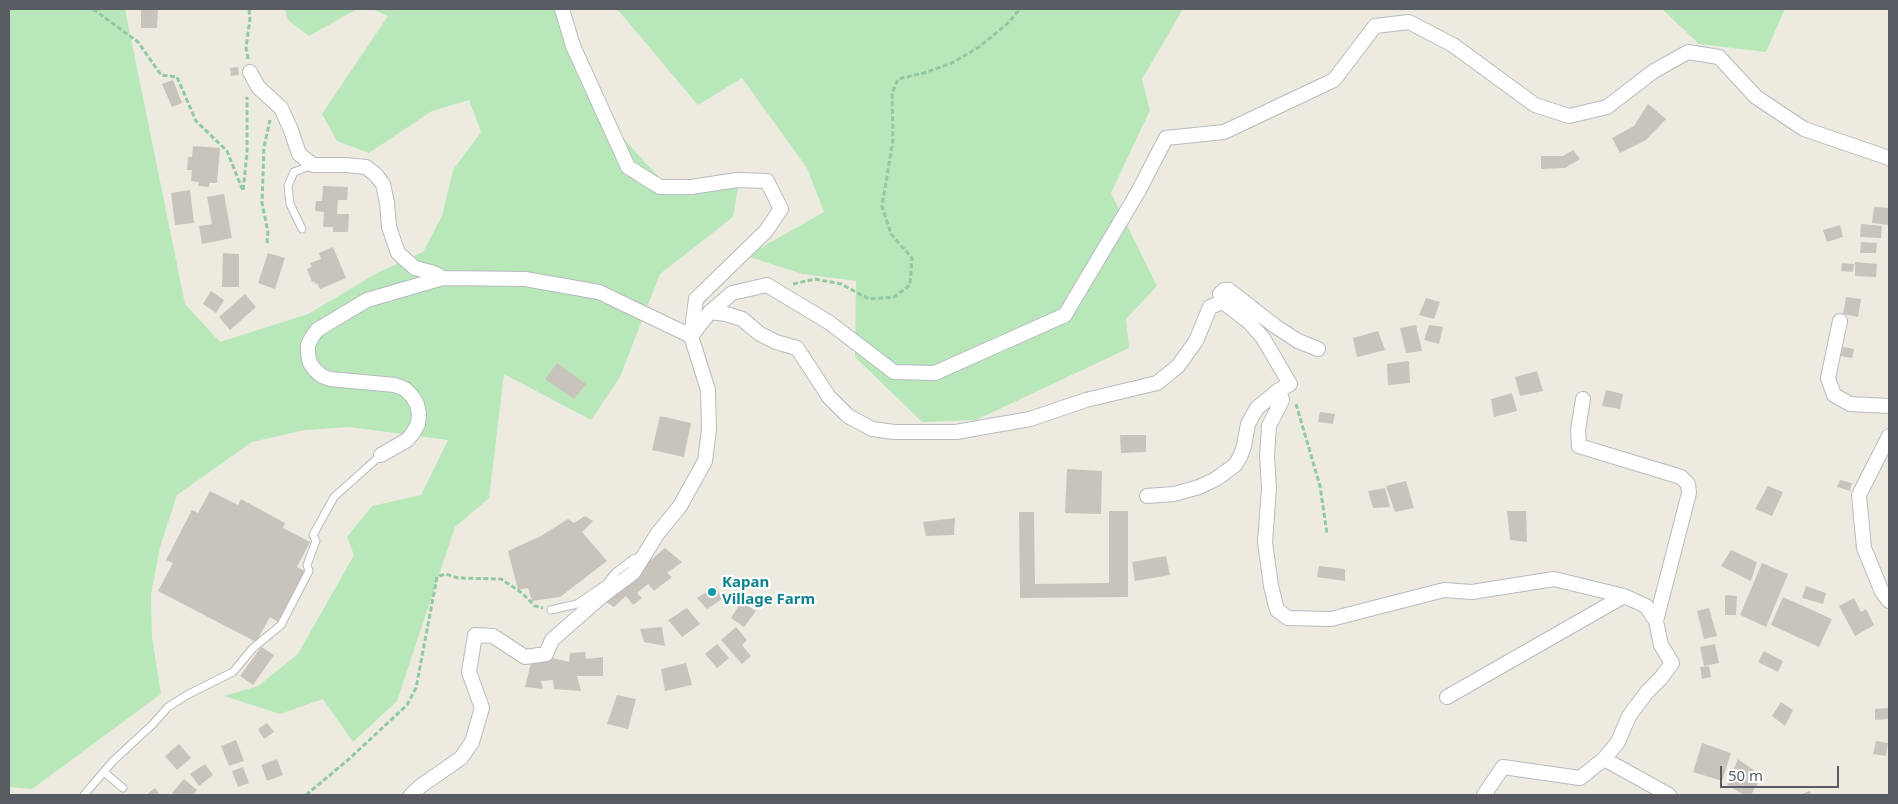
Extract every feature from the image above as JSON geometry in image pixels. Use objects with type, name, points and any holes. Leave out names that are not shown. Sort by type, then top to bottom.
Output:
[{"type":"street","points":[[411,795],[460,758],[472,742],[482,708],[469,672],[475,635],[493,636],[525,658],[546,654],[552,640],[602,596],[633,573],[658,533],[680,506],[705,461],[709,428],[708,390],[690,336],[696,299],[766,231],[781,209],[767,181],[737,180],[691,186],[660,187],[628,167],[573,46],[562,9]]},
{"type":"street","points":[[690,336],[710,312],[732,294],[767,285],[830,323],[894,372],[935,373],[1065,315],[1138,192],[1166,138],[1224,132],[1334,80],[1375,26],[1409,22],[1418,26],[1453,45],[1535,105],[1570,116],[1607,107],[1654,71],[1688,52],[1719,57],[1756,97],[1804,129],[1889,158]]},
{"type":"street","points":[[252,76],[258,87],[281,108],[299,154],[313,165],[366,167],[376,175],[383,184],[390,226],[398,253],[415,268],[434,273],[443,278]]},
{"type":"street","points":[[381,454],[406,440],[418,424],[417,404],[412,396],[405,389],[395,385],[330,379],[322,376],[310,363],[308,354],[308,345],[317,330],[367,300],[443,278],[525,279],[599,292],[690,336]]},
{"type":"street","points":[[1318,349],[1298,341],[1275,326],[1229,290],[1224,290],[1220,294],[1223,302],[1249,322],[1262,338],[1285,387],[1282,400],[1269,426],[1269,488],[1264,542],[1277,610],[1288,618],[1331,619],[1444,590],[1472,592],[1554,579],[1624,596],[1646,606],[1656,621],[1661,645],[1672,663],[1661,678],[1646,692],[1630,716],[1618,742],[1604,759],[1580,778],[1503,767],[1484,795]]},
{"type":"street","points":[[710,312],[726,314],[742,320],[760,334],[776,342],[797,348],[829,397],[848,416],[872,429],[894,432],[956,432],[1030,418],[1086,400],[1157,383],[1178,366],[1196,341],[1210,307],[1223,302]]},
{"type":"street","points":[[1840,321],[1828,378],[1834,395],[1850,404],[1889,406]]},
{"type":"street","points":[[1147,496],[1174,494],[1198,487],[1216,479],[1234,465],[1240,457],[1248,424],[1257,408],[1285,387]]},
{"type":"street","points":[[1583,399],[1578,430],[1579,446],[1681,477],[1688,484],[1689,493],[1656,621]]},
{"type":"street","points":[[1889,436],[1859,495],[1864,548],[1882,592],[1889,601]]},
{"type":"street","points":[[1447,697],[1624,596]]},
{"type":"street","points":[[1604,759],[1669,795]]},
{"type":"lane","points":[[302,229],[290,204],[288,186],[294,172],[313,165]]},
{"type":"lane","points":[[84,795],[168,707],[187,695],[233,672],[253,648],[281,625],[309,571],[308,565],[316,541],[313,535],[334,497],[381,454]]},
{"type":"lane","points":[[551,610],[577,604],[633,559],[644,556]]},
{"type":"lane","points":[[104,772],[123,788]]},
{"type":"path","points":[[93,9],[138,42],[161,75],[177,77],[196,121],[227,151],[243,191],[247,153],[247,90],[252,76],[246,47],[250,19],[249,9]]},
{"type":"path","points":[[775,289],[815,279],[841,284],[869,299],[894,297],[910,285],[912,258],[891,234],[882,206],[893,140],[892,93],[898,79],[924,73],[952,63],[1000,30],[1020,9]]},
{"type":"path","points":[[267,243],[268,232],[262,203],[264,147],[274,102]]},
{"type":"path","points":[[1285,387],[1320,486],[1328,534]]},
{"type":"path","points":[[306,795],[349,759],[407,705],[416,688],[437,577],[446,574],[458,578],[501,579],[522,593],[535,606],[551,610]]},
{"type":"green space","points":[[9,9],[125,9],[185,304],[220,342],[308,314],[379,272],[423,252],[442,216],[453,170],[481,132],[469,100],[432,111],[369,153],[337,141],[322,114],[388,16],[372,9],[559,9],[615,129],[664,183],[711,179],[738,187],[733,217],[660,274],[620,377],[591,420],[504,374],[489,498],[455,527],[397,701],[353,742],[323,699],[280,714],[224,696],[258,686],[298,654],[354,555],[347,537],[372,506],[421,495],[448,440],[349,427],[305,430],[252,442],[177,495],[160,547],[151,595],[152,637],[161,694],[32,789],[9,787]]},
{"type":"green space","points":[[285,9],[357,9],[309,36],[288,20]]},
{"type":"green space","points":[[617,9],[1183,9],[1142,79],[1150,110],[1111,193],[1157,286],[1126,319],[1129,348],[976,420],[922,422],[855,357],[856,281],[803,274],[746,256],[824,212],[807,168],[742,78],[698,105]]},
{"type":"green space","points":[[1662,9],[1785,9],[1766,52],[1699,44]]},
{"type":"building","points":[[141,9],[158,9],[157,28],[141,28]]},
{"type":"building","points":[[238,67],[239,75],[231,76],[230,68]]},
{"type":"building","points":[[173,80],[182,103],[172,107],[162,84]]},
{"type":"building","points":[[1648,104],[1666,119],[1646,140],[1620,153],[1612,138],[1634,126]]},
{"type":"building","points":[[193,146],[220,148],[217,183],[209,183],[209,187],[198,186],[199,182],[191,181],[192,170],[187,170],[188,157],[192,157]]},
{"type":"building","points":[[1573,150],[1580,159],[1565,168],[1541,169],[1541,156],[1563,156]]},
{"type":"building","points":[[323,186],[348,187],[347,200],[338,200],[337,214],[349,214],[348,232],[333,232],[333,227],[323,227],[324,212],[315,211],[316,201],[322,201]]},
{"type":"building","points":[[190,190],[194,223],[175,225],[171,193]]},
{"type":"building","points":[[224,194],[232,238],[202,244],[199,226],[212,224],[207,197]]},
{"type":"building","points":[[1874,207],[1889,208],[1889,225],[1872,223]]},
{"type":"building","points":[[1861,224],[1882,226],[1881,238],[1860,237]]},
{"type":"building","points":[[1840,225],[1843,237],[1827,242],[1823,230]]},
{"type":"building","points":[[1861,242],[1877,243],[1876,253],[1860,253]]},
{"type":"building","points":[[333,247],[346,278],[320,289],[317,283],[312,282],[307,269],[312,267],[310,263],[321,259],[319,253]]},
{"type":"building","points":[[223,253],[239,254],[239,287],[222,287]]},
{"type":"building","points":[[268,253],[285,258],[275,289],[258,283]]},
{"type":"building","points":[[1855,262],[1877,264],[1876,277],[1855,276]]},
{"type":"building","points":[[1842,263],[1854,264],[1853,272],[1841,271]]},
{"type":"building","points":[[211,291],[224,300],[216,313],[203,304]]},
{"type":"building","points":[[245,294],[256,307],[230,330],[219,317]]},
{"type":"building","points":[[1846,297],[1861,299],[1858,317],[1843,314]]},
{"type":"building","points":[[1426,298],[1440,302],[1434,319],[1419,315]]},
{"type":"building","points":[[1416,325],[1422,351],[1406,353],[1400,328]]},
{"type":"building","points":[[1429,325],[1443,327],[1439,344],[1424,340]]},
{"type":"building","points":[[1378,331],[1385,350],[1357,357],[1353,338]]},
{"type":"building","points":[[1843,347],[1854,349],[1852,358],[1841,356]]},
{"type":"building","points":[[1409,361],[1410,383],[1388,385],[1387,364]]},
{"type":"building","points":[[557,363],[586,384],[574,399],[545,379]]},
{"type":"building","points":[[1537,371],[1543,391],[1520,396],[1515,377]]},
{"type":"building","points":[[1606,390],[1623,394],[1620,409],[1602,406]]},
{"type":"building","points":[[1512,393],[1517,411],[1494,417],[1491,399]]},
{"type":"building","points":[[1320,412],[1335,414],[1333,424],[1318,422]]},
{"type":"building","points":[[660,416],[691,423],[684,457],[652,450]]},
{"type":"building","points":[[1120,435],[1146,435],[1146,452],[1121,453]]},
{"type":"building","points":[[1067,469],[1102,471],[1101,514],[1065,513]]},
{"type":"building","points":[[1840,480],[1852,483],[1850,491],[1837,487]]},
{"type":"building","points":[[1406,481],[1414,508],[1395,512],[1386,486]]},
{"type":"building","points":[[1768,486],[1783,492],[1772,516],[1755,509]]},
{"type":"building","points":[[1385,488],[1390,507],[1373,508],[1368,491]]},
{"type":"building","points":[[210,491],[238,505],[241,499],[285,523],[283,528],[310,542],[297,567],[305,571],[278,622],[270,617],[256,642],[158,591],[173,563],[166,560],[192,510],[198,513]]},
{"type":"building","points":[[1109,511],[1128,511],[1128,597],[1020,598],[1019,512],[1034,512],[1035,584],[1109,583]]},
{"type":"building","points":[[1507,511],[1526,511],[1527,542],[1510,540]]},
{"type":"building","points":[[585,516],[593,521],[582,532],[607,561],[560,597],[532,601],[528,588],[518,590],[508,551],[541,536],[568,519],[574,523]]},
{"type":"building","points":[[955,518],[954,535],[926,536],[923,522]]},
{"type":"building","points":[[665,548],[682,562],[667,573],[672,577],[654,591],[648,584],[637,593],[642,598],[633,605],[626,596],[614,607],[603,600]]},
{"type":"building","points":[[1731,550],[1757,562],[1751,581],[1721,566]]},
{"type":"building","points":[[1166,556],[1170,575],[1135,581],[1132,562]]},
{"type":"building","points":[[1762,563],[1788,574],[1766,627],[1740,615]]},
{"type":"building","points":[[1319,566],[1345,569],[1345,581],[1317,577]]},
{"type":"building","name":"Kapan Village Farm","points":[[716,586],[722,599],[707,609],[697,598]]},
{"type":"building","points":[[1806,586],[1826,593],[1823,604],[1802,598]]},
{"type":"building","points":[[1725,595],[1737,596],[1736,615],[1725,615]]},
{"type":"building","points":[[1783,597],[1832,619],[1819,647],[1771,625]]},
{"type":"building","points":[[1854,598],[1861,612],[1866,609],[1874,625],[1855,636],[1839,606]]},
{"type":"building","points":[[741,602],[756,611],[744,627],[731,618]]},
{"type":"building","points":[[687,608],[700,624],[682,637],[668,620]]},
{"type":"building","points":[[1709,608],[1717,636],[1704,639],[1697,611]]},
{"type":"building","points":[[662,627],[665,646],[644,642],[640,629]]},
{"type":"building","points":[[736,627],[747,640],[742,645],[751,656],[742,664],[721,640]]},
{"type":"building","points":[[717,644],[729,658],[717,668],[705,654]]},
{"type":"building","points":[[1715,644],[1719,663],[1704,666],[1700,647]]},
{"type":"building","points":[[261,647],[274,655],[253,685],[240,676]]},
{"type":"building","points":[[1764,651],[1783,661],[1778,672],[1758,662]]},
{"type":"building","points":[[585,652],[586,659],[603,657],[603,676],[577,676],[581,691],[554,689],[553,680],[541,681],[543,689],[525,687],[531,663],[548,657],[569,662],[570,653]]},
{"type":"building","points":[[686,663],[692,685],[665,691],[661,669]]},
{"type":"building","points":[[1709,666],[1711,677],[1702,679],[1700,667]]},
{"type":"building","points":[[617,695],[636,699],[628,729],[607,724]]},
{"type":"building","points":[[1781,702],[1793,710],[1785,726],[1772,716]]},
{"type":"building","points":[[1889,708],[1889,719],[1875,720],[1875,709]]},
{"type":"building","points":[[267,723],[274,732],[264,739],[258,729]]},
{"type":"building","points":[[236,740],[244,761],[229,766],[221,746]]},
{"type":"building","points":[[1876,741],[1888,743],[1886,756],[1873,754]]},
{"type":"building","points":[[1702,743],[1731,753],[1722,781],[1693,772]]},
{"type":"building","points":[[179,744],[191,758],[177,770],[165,756]]},
{"type":"building","points":[[277,759],[283,775],[267,781],[261,765]]},
{"type":"building","points":[[1738,759],[1762,776],[1751,795],[1744,795],[1727,785]]},
{"type":"building","points":[[205,764],[213,775],[199,786],[190,774]]},
{"type":"building","points":[[243,767],[249,783],[238,787],[232,771]]},
{"type":"building","points":[[184,779],[197,790],[193,795],[174,795],[172,793]]},
{"type":"building","points":[[155,788],[160,795],[146,795]]},
{"type":"building","points":[[1810,791],[1811,795],[1799,795]]},
{"type":"place","name":"Kapan Village Farm","points":[[712,592]]}]
